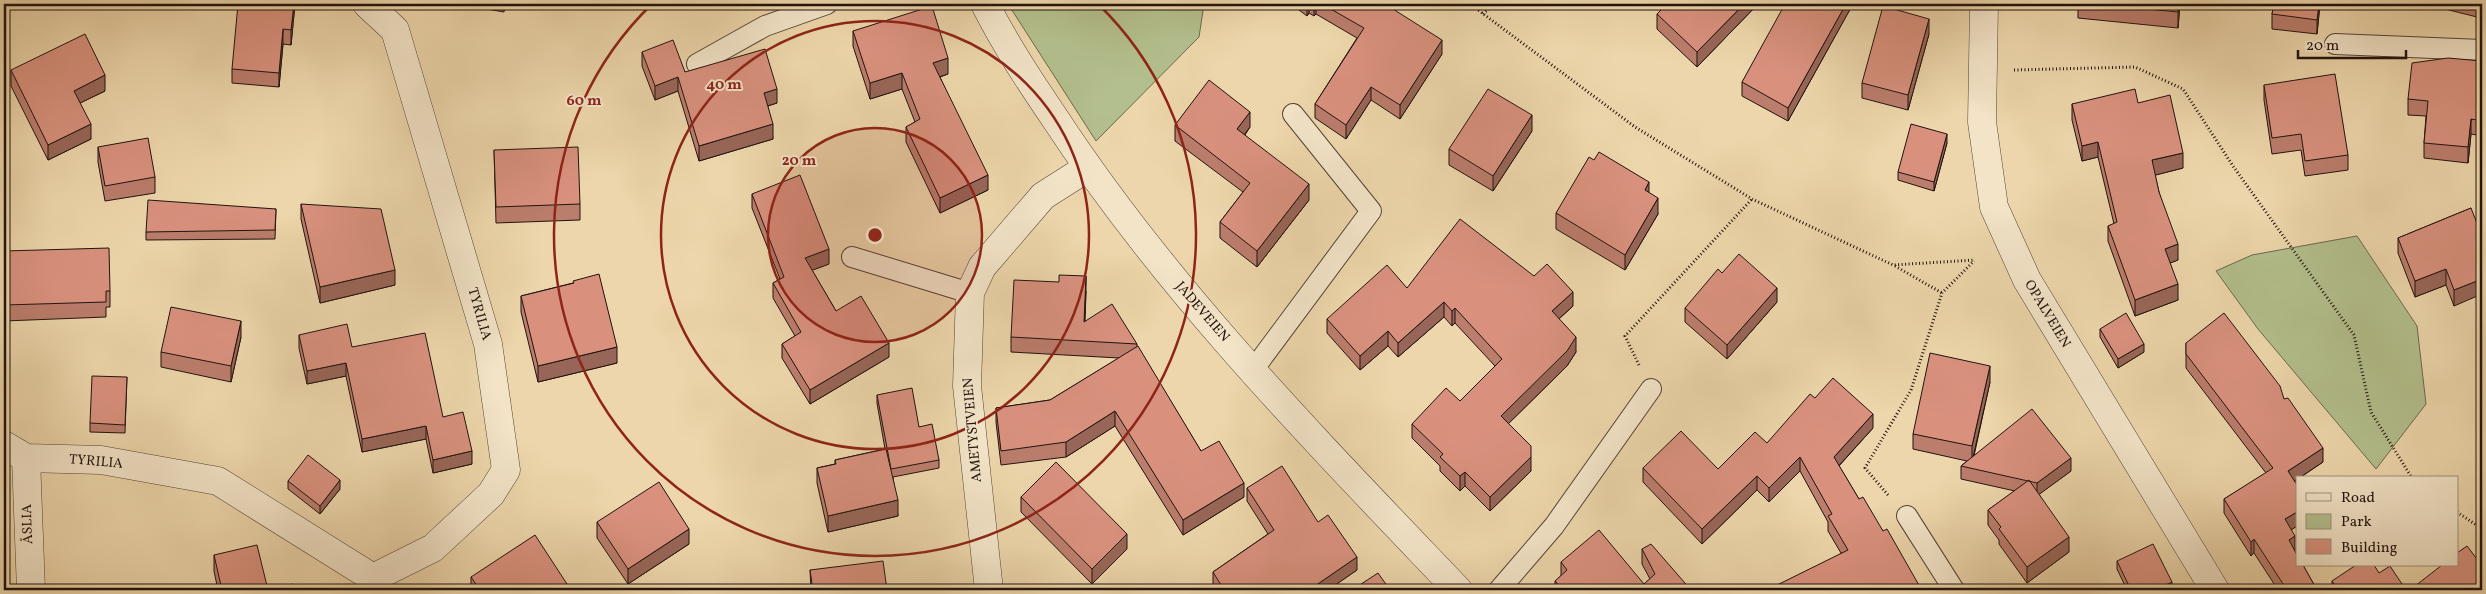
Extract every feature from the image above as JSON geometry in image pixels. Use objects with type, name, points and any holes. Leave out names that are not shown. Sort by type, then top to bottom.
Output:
[{"type":"street","name":"TYRILIA","points":[[15,451],[101,460],[218,481],[378,584],[433,548],[491,494],[506,470],[488,344],[394,30],[367,4]]},
{"type":"street","name":"JADEVEIEN","points":[[985,4],[1004,42],[1087,168],[1169,274],[1297,421],[1458,590]]},
{"type":"street","name":"OPALVEIEN","points":[[1984,4],[1982,122],[1994,207],[2027,280],[2215,590]]},
{"type":"street","name":"AMETYSTVEIEN","points":[[989,590],[967,386],[970,293],[982,266],[1043,196],[1087,168]]},
{"type":"street","name":"ÅSLIA","points":[[15,451],[31,590]]},
{"type":"lane","points":[[697,64],[765,26],[827,4]]},
{"type":"lane","points":[[2335,44],[2482,50]]},
{"type":"lane","points":[[1252,370],[1371,211],[1293,114]]},
{"type":"lane","points":[[852,258],[970,293]]},
{"type":"lane","points":[[1499,590],[1554,526],[1651,389]]},
{"type":"lane","points":[[1907,516],[1954,590]]},
{"type":"path","points":[[1470,4],[1635,127],[1752,200],[1893,265],[1942,293]]},
{"type":"path","points":[[1483,14],[1494,4]]},
{"type":"path","points":[[1983,71],[2135,68],[2183,89],[2233,166],[2354,335],[2371,412],[2411,476]]},
{"type":"path","points":[[1651,389],[1625,336],[1752,200]]},
{"type":"path","points":[[1893,265],[2017,259]]},
{"type":"path","points":[[1907,516],[1865,468],[1911,390],[1942,293],[1975,260]]},
{"type":"path","points":[[2458,513],[2482,529]]},
{"type":"green space","points":[[1008,4],[1204,4],[1199,37],[1096,141]]},
{"type":"green space","points":[[2357,236],[2417,326],[2426,404],[2376,469],[2258,329],[2216,271],[2252,255]]},
{"type":"building","points":[[238,4],[294,4],[291,30],[283,29],[279,73],[232,69]]},
{"type":"building","points":[[1322,4],[1385,4],[1442,40],[1400,105],[1371,87],[1346,125],[1315,104],[1364,28]]},
{"type":"building","points":[[1667,4],[1744,4],[1697,52],[1657,14]]},
{"type":"building","points":[[1785,4],[1846,4],[1788,108],[1742,82]]},
{"type":"building","points":[[2094,4],[2178,4],[2178,12]]},
{"type":"building","points":[[2274,4],[2319,4],[2317,20],[2272,14]]},
{"type":"building","points":[[932,6],[948,58],[933,63],[988,175],[940,198],[906,127],[920,119],[902,73],[870,83],[853,31]]},
{"type":"building","points":[[1883,6],[1929,19],[1908,95],[1862,83]]},
{"type":"building","points":[[85,34],[105,75],[74,91],[91,124],[48,145],[11,70]]},
{"type":"building","points":[[673,40],[685,72],[765,49],[777,89],[764,93],[773,124],[699,146],[678,77],[655,86],[642,52]]},
{"type":"building","points":[[2448,58],[2482,61],[2482,108],[2478,107],[2477,120],[2471,119],[2468,147],[2424,143],[2428,101],[2408,99],[2412,63]]},
{"type":"building","points":[[2335,74],[2348,155],[2305,161],[2301,134],[2272,138],[2264,85]]},
{"type":"building","points":[[1209,80],[1250,112],[1237,129],[1309,184],[1257,251],[1220,222],[1250,183],[1175,125]]},
{"type":"building","points":[[1488,89],[1532,115],[1493,176],[1449,149]]},
{"type":"building","points":[[2135,89],[2138,103],[2170,95],[2183,153],[2152,160],[2159,192],[2178,244],[2165,249],[2178,284],[2135,300],[2108,226],[2117,222],[2098,142],[2082,146],[2072,104]]},
{"type":"building","points":[[1911,124],[1947,134],[1934,182],[1898,172]]},
{"type":"building","points":[[148,138],[155,177],[105,186],[98,147]]},
{"type":"building","points":[[578,147],[580,204],[496,207],[494,150]]},
{"type":"building","points":[[1599,152],[1649,182],[1645,190],[1658,198],[1625,255],[1556,213],[1589,157],[1594,160]]},
{"type":"building","points":[[800,175],[829,249],[805,258],[836,311],[861,296],[889,343],[810,390],[782,344],[801,332],[773,283],[784,277],[752,194]]},
{"type":"building","points":[[148,200],[276,209],[275,230],[146,232]]},
{"type":"building","points":[[301,204],[381,209],[395,270],[320,287]]},
{"type":"building","points":[[2471,208],[2482,236],[2482,279],[2454,290],[2446,269],[2415,281],[2398,238]]},
{"type":"building","points":[[1460,219],[1534,276],[1547,264],[1573,292],[1552,311],[1576,337],[1567,351],[1501,416],[1531,446],[1531,457],[1490,497],[1465,472],[1460,476],[1440,457],[1443,454],[1412,424],[1446,388],[1460,401],[1502,359],[1455,308],[1452,311],[1444,302],[1398,343],[1388,331],[1360,356],[1327,319],[1387,265],[1407,288]]},
{"type":"building","points":[[109,248],[110,291],[106,291],[106,302],[4,305],[4,251]]},
{"type":"building","points":[[1739,254],[1777,288],[1727,345],[1685,308],[1718,269],[1722,273]]},
{"type":"building","points":[[599,274],[617,347],[538,366],[521,296],[574,283],[573,281]]},
{"type":"building","points":[[1059,275],[1086,276],[1084,322],[1112,304],[1137,344],[1011,337],[1014,280],[1059,282]]},
{"type":"building","points":[[171,307],[241,321],[231,366],[161,352]]},
{"type":"building","points":[[2126,313],[2144,344],[2118,359],[2100,329]]},
{"type":"building","points":[[2224,313],[2280,386],[2284,399],[2288,398],[2323,448],[2288,471],[2296,483],[2296,513],[2285,519],[2295,536],[2289,540],[2296,553],[2296,566],[2304,566],[2317,590],[2280,590],[2285,587],[2254,539],[2251,542],[2224,499],[2273,468],[2186,354],[2186,343]]},
{"type":"building","points":[[347,324],[352,347],[425,333],[443,417],[463,412],[472,451],[433,460],[426,426],[362,439],[346,363],[307,371],[299,335]]},
{"type":"building","points":[[1138,346],[1201,451],[1219,441],[1244,483],[1183,520],[1115,411],[1066,442],[1001,451],[996,408],[1050,400]]},
{"type":"building","points":[[1930,353],[1990,366],[1972,446],[1913,434]]},
{"type":"building","points":[[92,376],[127,377],[125,425],[90,423]]},
{"type":"building","points":[[1833,378],[1873,414],[1834,457],[1859,499],[1863,497],[1883,531],[1887,529],[1920,587],[1914,590],[1767,590],[1848,550],[1828,516],[1832,514],[1800,457],[1769,488],[1757,476],[1702,529],[1643,468],[1681,431],[1718,469],[1755,432],[1767,443],[1810,394],[1815,398]]},
{"type":"building","points":[[912,388],[919,427],[932,424],[939,460],[891,469],[877,395]]},
{"type":"building","points":[[2032,409],[2071,458],[2037,483],[1961,466]]},
{"type":"building","points":[[886,449],[898,500],[828,516],[817,468],[836,464],[835,460]]},
{"type":"building","points":[[308,455],[340,480],[320,506],[288,481]]},
{"type":"building","points":[[1056,462],[1127,534],[1092,569],[1021,497]]},
{"type":"building","points":[[1282,466],[1318,522],[1328,515],[1357,557],[1309,590],[1224,590],[1213,572],[1274,530],[1247,488]]},
{"type":"building","points":[[2029,480],[2069,537],[2027,567],[1999,529],[2001,527],[1988,510]]},
{"type":"building","points":[[659,482],[689,529],[628,569],[597,522]]},
{"type":"building","points":[[1599,530],[1644,584],[1655,574],[1642,549],[1651,544],[1691,590],[1563,590],[1555,581],[1567,570],[1561,562]]},
{"type":"building","points":[[535,535],[567,584],[557,590],[480,590],[471,577]]},
{"type":"building","points":[[2153,544],[2172,582],[2155,590],[2131,590],[2117,561]]},
{"type":"building","points":[[257,545],[268,590],[222,590],[214,555]]},
{"type":"building","points":[[2467,546],[2480,563],[2482,562],[2482,590],[2410,590],[2441,566],[2458,566],[2458,552]]},
{"type":"building","points":[[883,561],[887,590],[813,590],[810,570]]},
{"type":"building","points":[[2354,566],[2375,566],[2379,573],[2390,566],[2406,590],[2338,590],[2332,581]]},
{"type":"building","points":[[1378,573],[1390,590],[1352,590]]},
{"type":"building","points":[[293,584],[294,590],[268,590]]}]
